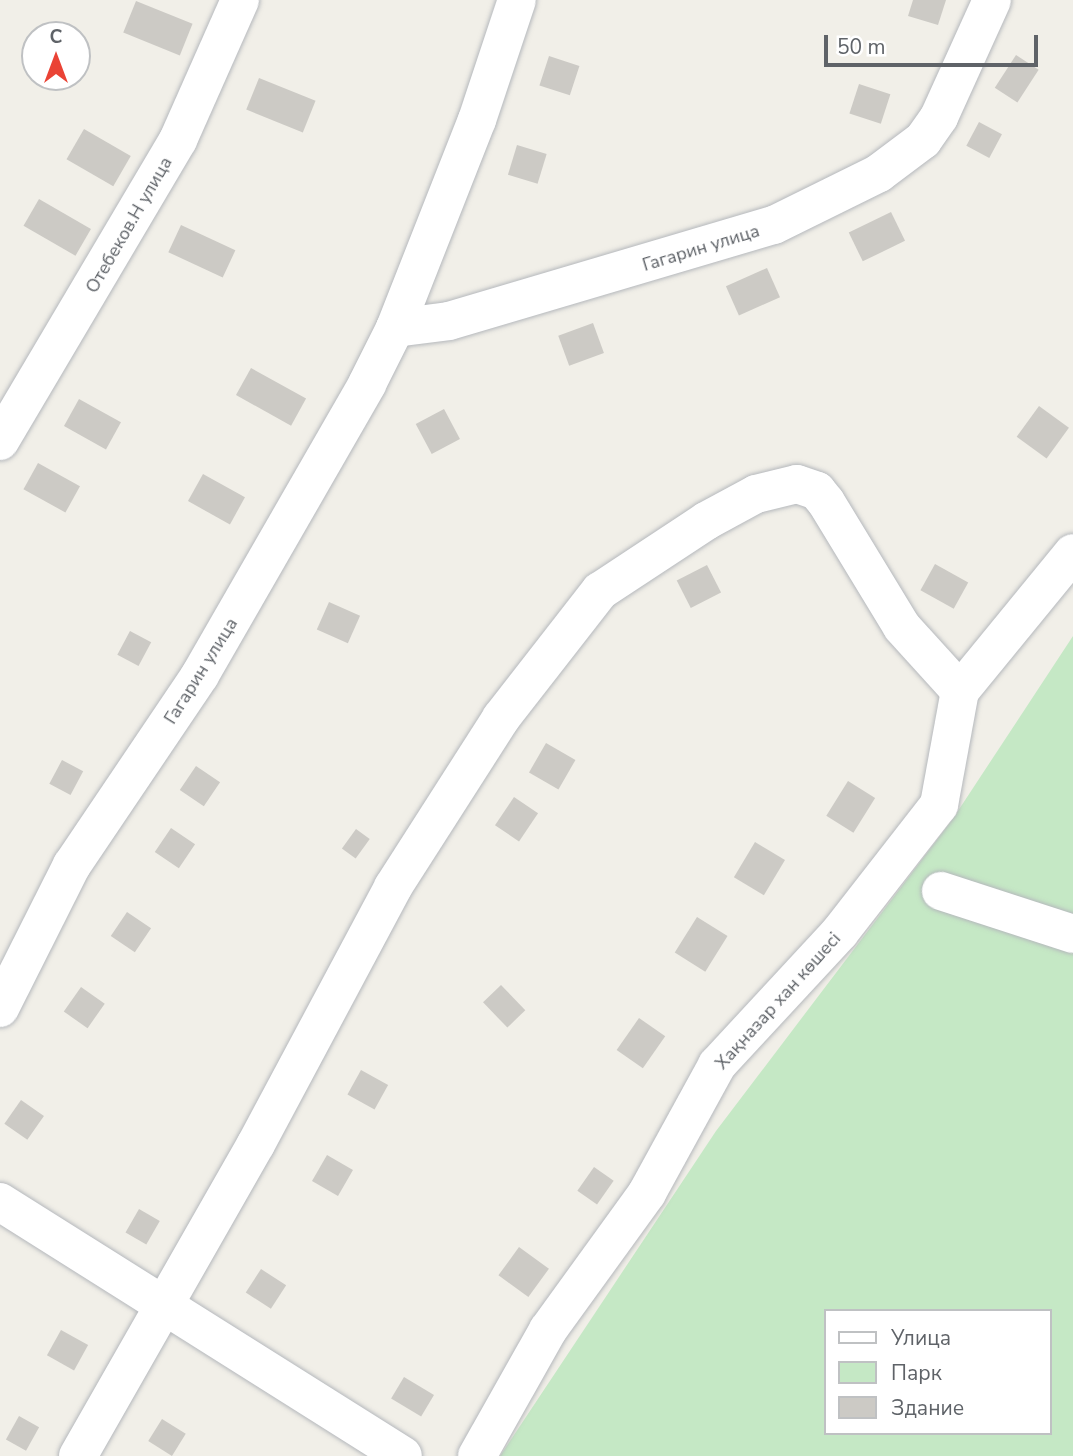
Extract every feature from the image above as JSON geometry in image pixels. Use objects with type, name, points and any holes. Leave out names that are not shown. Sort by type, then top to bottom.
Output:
[{"type":"street","name":"Отебеков.Н улица","points":[[0,441],[178,140],[240,0]]},
{"type":"street","name":"Гагарин улица","points":[[0,1008],[72,865],[201,675],[321,470],[395,328],[477,121],[517,0]]},
{"type":"street","name":"Гагарин улица","points":[[395,328],[449,321],[774,225],[879,173],[923,141],[992,0]]},
{"type":"street","points":[[78,1456],[163,1308],[393,887],[501,718],[600,591],[706,521],[756,494],[797,484],[817,491],[826,502],[902,627],[960,691]]},
{"type":"street","name":"Хақназар хан көшесі","points":[[477,1456],[548,1330],[647,1193],[718,1065],[840,932],[939,805],[960,691],[1073,553]]},
{"type":"street","points":[[941,891],[1073,934]]},
{"type":"street","points":[[0,1202],[163,1308],[403,1456]]},
{"type":"green space","points":[[1073,636],[1073,1456],[500,1456],[716,1131],[952,820]]},
{"type":"building","points":[[913,0],[946,0],[938,25],[908,16]]},
{"type":"building","points":[[136,1],[193,24],[180,55],[123,33]]},
{"type":"building","points":[[1016,55],[1039,70],[1017,102],[995,88]]},
{"type":"building","points":[[549,56],[579,66],[570,95],[539,85]]},
{"type":"building","points":[[259,78],[316,101],[303,132],[246,110]]},
{"type":"building","points":[[859,84],[890,94],[881,124],[849,113]]},
{"type":"building","points":[[979,122],[1002,134],[989,158],[966,146]]},
{"type":"building","points":[[84,129],[131,156],[113,186],[66,159]]},
{"type":"building","points":[[517,145],[547,154],[538,184],[508,175]]},
{"type":"building","points":[[39,199],[91,229],[75,256],[24,226]]},
{"type":"building","points":[[891,212],[905,241],[863,261],[849,233]]},
{"type":"building","points":[[181,225],[235,250],[223,278],[168,252]]},
{"type":"building","points":[[767,268],[780,297],[739,316],[726,286]]},
{"type":"building","points":[[593,323],[604,353],[569,366],[558,336]]},
{"type":"building","points":[[251,368],[306,399],[291,426],[236,395]]},
{"type":"building","points":[[79,399],[121,422],[106,449],[64,426]]},
{"type":"building","points":[[1039,406],[1069,428],[1047,458],[1017,437]]},
{"type":"building","points":[[444,409],[460,439],[432,454],[416,424]]},
{"type":"building","points":[[38,463],[80,486],[65,513],[23,489]]},
{"type":"building","points":[[203,474],[245,497],[230,524],[188,501]]},
{"type":"building","points":[[935,564],[968,582],[954,609],[920,590]]},
{"type":"building","points":[[707,565],[721,593],[691,608],[677,580]]},
{"type":"building","points":[[329,602],[360,616],[348,643],[317,629]]},
{"type":"building","points":[[130,631],[151,642],[139,666],[117,655]]},
{"type":"building","points":[[546,743],[575,760],[558,789],[529,772]]},
{"type":"building","points":[[62,760],[83,771],[71,795],[49,784]]},
{"type":"building","points":[[196,766],[220,782],[204,806],[180,790]]},
{"type":"building","points":[[848,781],[875,798],[853,833],[826,816]]},
{"type":"building","points":[[514,797],[538,813],[519,841],[495,825]]},
{"type":"building","points":[[171,828],[195,844],[179,868],[155,852]]},
{"type":"building","points":[[356,829],[370,839],[356,858],[342,848]]},
{"type":"building","points":[[755,842],[785,860],[764,895],[734,877]]},
{"type":"building","points":[[127,912],[151,928],[135,952],[111,936]]},
{"type":"building","points":[[697,917],[728,936],[705,972],[675,953]]},
{"type":"building","points":[[501,985],[525,1010],[507,1028],[483,1002]]},
{"type":"building","points":[[81,987],[105,1004],[88,1028],[64,1012]]},
{"type":"building","points":[[639,1018],[665,1036],[643,1068],[617,1050]]},
{"type":"building","points":[[361,1070],[388,1085],[375,1110],[347,1094]]},
{"type":"building","points":[[21,1100],[44,1116],[27,1140],[4,1124]]},
{"type":"building","points":[[327,1155],[353,1170],[338,1196],[312,1181]]},
{"type":"building","points":[[594,1167],[614,1181],[597,1205],[577,1191]]},
{"type":"building","points":[[139,1209],[160,1221],[146,1244],[126,1232]]},
{"type":"building","points":[[519,1247],[549,1269],[528,1297],[498,1275]]},
{"type":"building","points":[[261,1269],[286,1285],[271,1309],[246,1292]]},
{"type":"building","points":[[61,1330],[88,1345],[74,1370],[47,1355]]},
{"type":"building","points":[[404,1377],[434,1395],[421,1416],[391,1398]]},
{"type":"building","points":[[19,1416],[39,1427],[26,1451],[6,1440]]},
{"type":"building","points":[[162,1419],[186,1434],[172,1456],[148,1441]]}]
